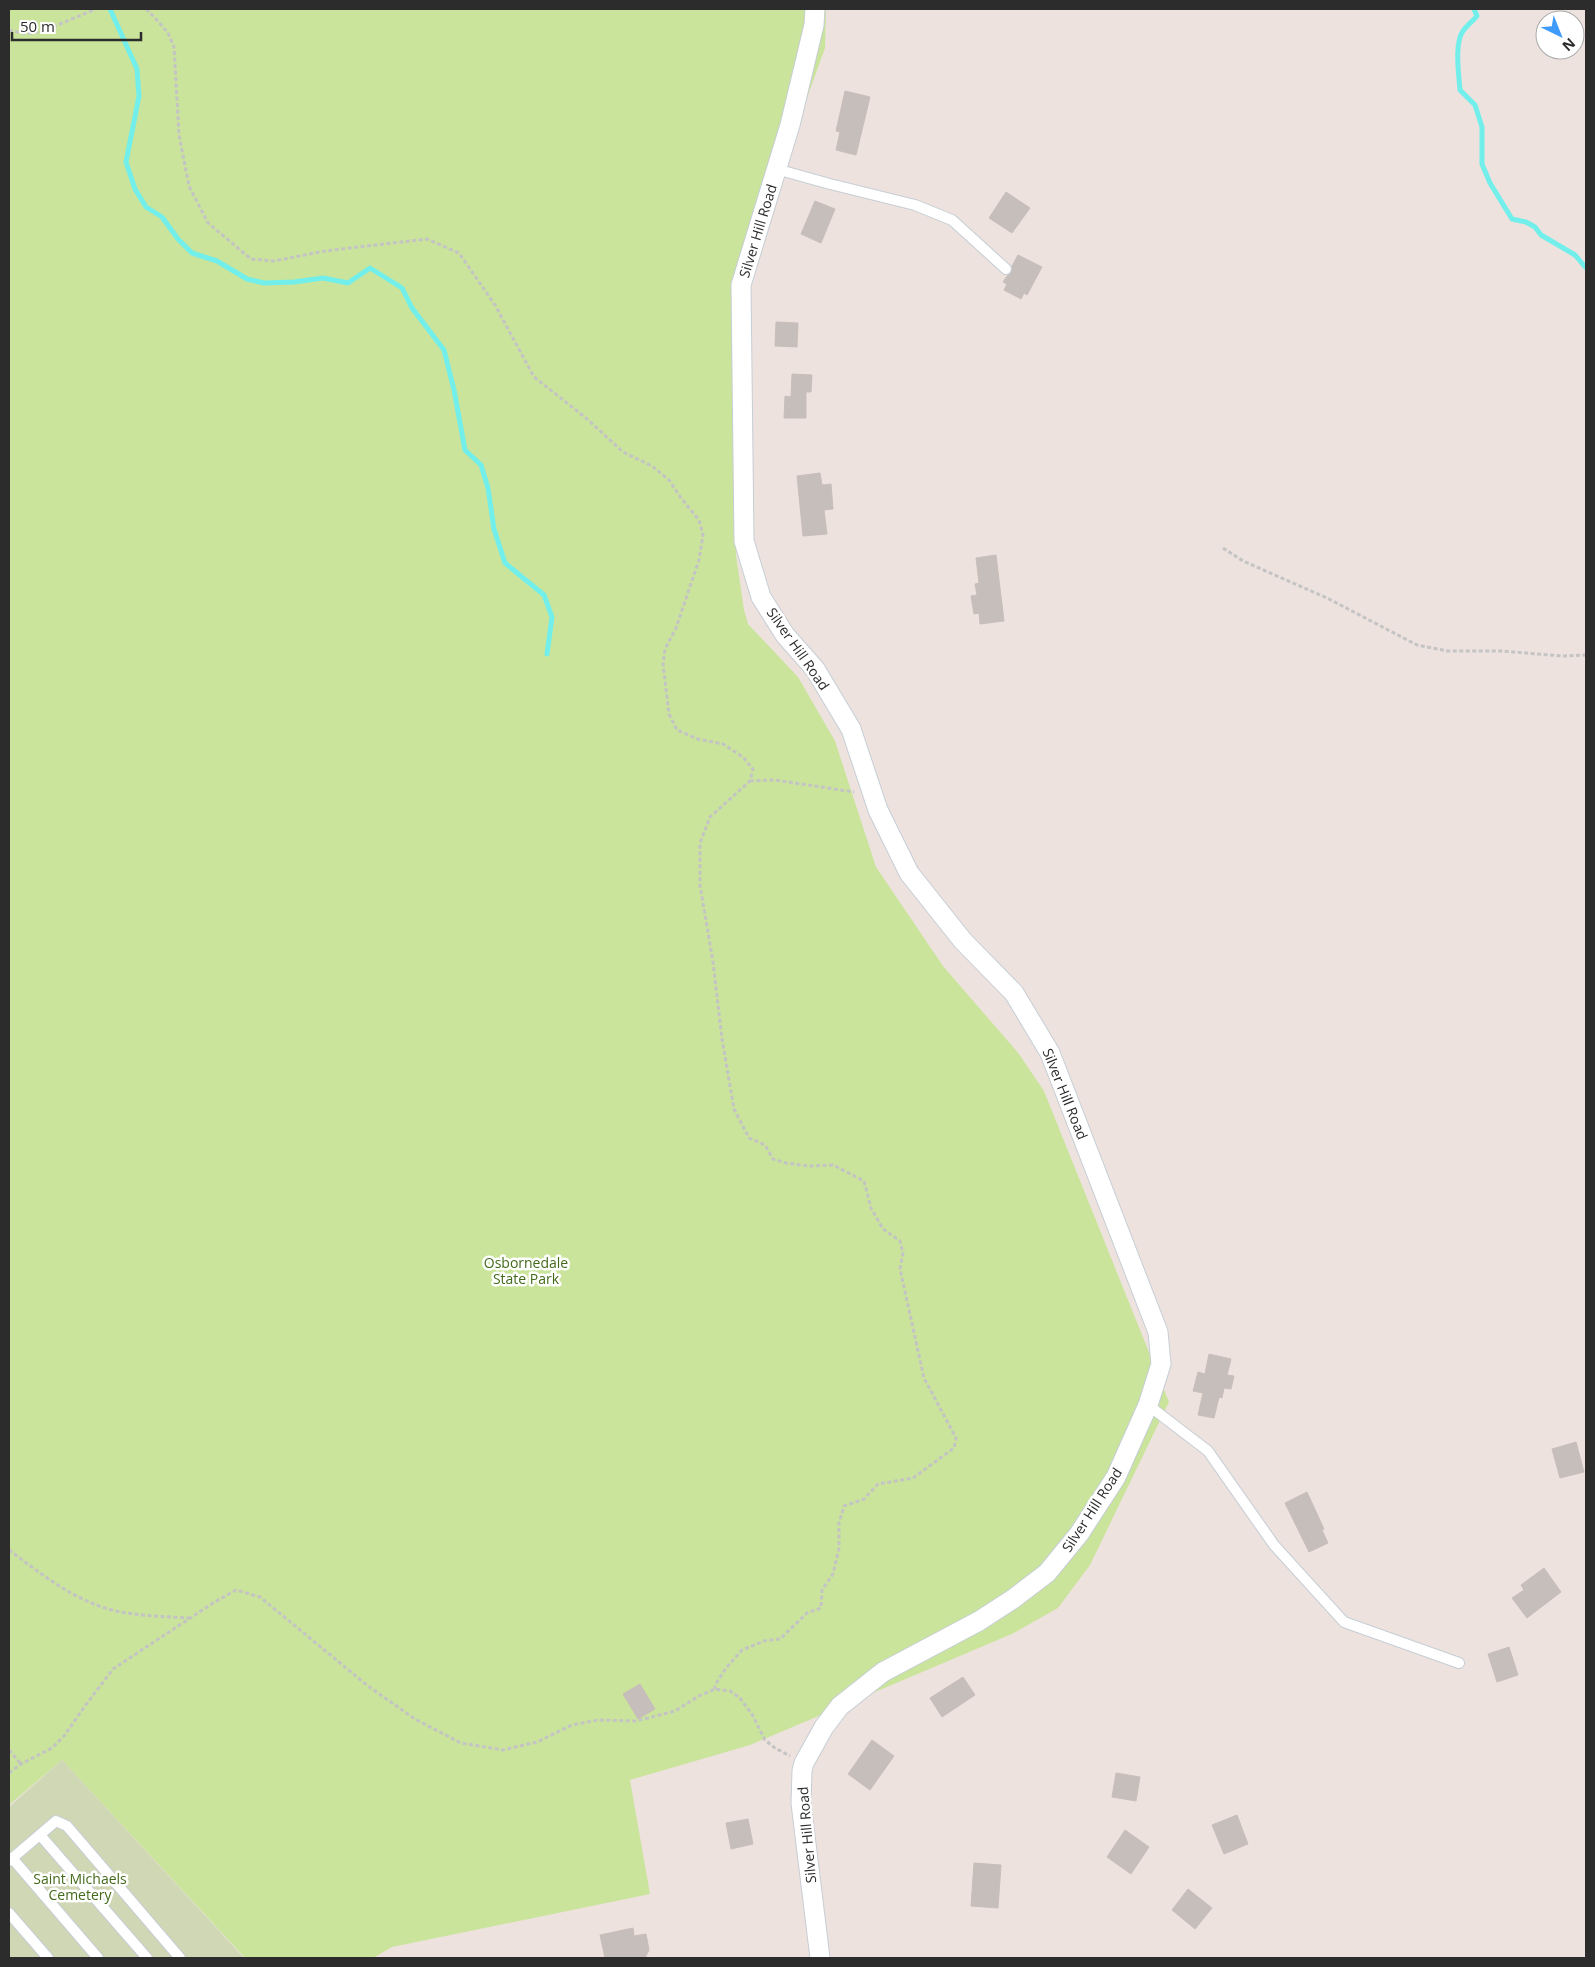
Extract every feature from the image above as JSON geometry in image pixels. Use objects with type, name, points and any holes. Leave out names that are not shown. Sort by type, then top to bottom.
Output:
[{"type":"street","name":"Silver Hill Road","points":[[815,9],[814,25],[790,125],[741,285],[744,541],[761,597],[785,635],[815,669],[850,729],[878,810],[909,873],[963,941],[1014,993],[1050,1053],[1158,1332],[1161,1364],[1148,1405],[1116,1477],[1079,1534],[1047,1573],[1032,1586],[979,1621],[883,1672],[852,1694],[824,1727],[804,1763],[801,1803],[820,1958]]},
{"type":"lane","points":[[776,168],[830,184],[915,204],[952,220],[1006,269]]},
{"type":"lane","points":[[1148,1405],[1208,1452],[1274,1545],[1344,1622],[1459,1663]]},
{"type":"lane","points":[[98,1958],[10,1860],[56,1821],[67,1826],[180,1958]]},
{"type":"lane","points":[[40,1835],[147,1958]]},
{"type":"lane","points":[[9,1913],[48,1958]]},
{"type":"path","points":[[9,30],[26,34],[42,31],[96,9]]},
{"type":"path","points":[[146,9],[168,33],[174,47],[179,136],[189,186],[208,223],[251,259],[274,261],[359,246],[427,239],[459,253],[495,305],[534,377],[586,418],[623,452],[652,466],[669,480],[699,520],[703,535],[699,560],[676,628],[665,649],[663,664],[669,714],[677,730],[698,739],[723,744],[743,757],[753,769],[750,781],[710,818],[700,843],[700,885],[734,1110],[750,1138],[765,1145],[773,1159],[794,1164],[833,1165],[864,1182],[871,1208],[883,1228],[900,1241],[903,1253],[900,1269],[924,1378],[956,1438],[954,1448],[913,1478],[878,1484],[864,1499],[844,1506],[839,1523],[840,1548],[833,1574],[822,1590],[821,1608],[807,1614],[780,1639],[764,1641],[742,1650],[726,1668],[715,1685],[715,1689]]},
{"type":"path","points":[[1223,548],[1243,561],[1327,598],[1417,645],[1448,651],[1501,650],[1563,656],[1586,655]]},
{"type":"path","points":[[750,781],[775,780],[835,790],[872,791]]},
{"type":"path","points":[[9,1550],[61,1588],[90,1602],[126,1613],[190,1618]]},
{"type":"path","points":[[9,1773],[21,1764],[52,1748],[64,1736],[113,1669],[236,1590],[260,1598],[368,1686],[415,1719],[461,1743],[502,1750],[537,1742],[572,1725],[598,1720],[636,1721],[675,1711],[699,1696],[715,1689],[730,1691],[740,1698],[753,1716],[768,1743],[804,1763]]},
{"type":"path","points":[[9,1750],[21,1764]]},
{"type":"green space","name":"Osbornedale State Park","points":[[9,9],[826,9],[825,48],[778,178],[741,313],[736,555],[744,610],[748,624],[798,677],[835,741],[876,867],[943,966],[1019,1054],[1044,1091],[1169,1402],[1090,1565],[1058,1608],[1014,1633],[750,1745],[630,1780],[650,1894],[392,1947],[373,1958],[245,1958],[62,1760],[9,1805]]},
{"type":"green space","name":"Saint Michaels Cemetery","points":[[62,1760],[244,1958],[9,1958],[9,1807]]},
{"type":"building","points":[[845,91],[870,97],[856,155],[836,150],[840,132],[836,131]]},
{"type":"building","points":[[1006,192],[1030,208],[1012,233],[989,218]]},
{"type":"building","points":[[815,201],[835,209],[821,243],[801,234]]},
{"type":"building","points":[[1018,255],[1042,267],[1027,295],[1024,293],[1021,299],[1004,290],[1007,284],[1003,282],[1011,273],[1012,266]]},
{"type":"building","points":[[776,322],[798,323],[797,347],[775,346]]},
{"type":"building","points":[[792,374],[812,375],[811,392],[806,392],[806,418],[784,418],[785,396],[791,397]]},
{"type":"building","points":[[820,473],[822,485],[831,484],[833,509],[824,510],[827,534],[803,536],[797,476]]},
{"type":"building","points":[[996,555],[1004,621],[980,624],[979,613],[974,614],[971,596],[977,595],[975,584],[979,583],[976,558]]},
{"type":"building","points":[[1209,1354],[1231,1359],[1227,1375],[1234,1376],[1231,1389],[1224,1388],[1222,1398],[1219,1397],[1214,1418],[1198,1415],[1203,1393],[1193,1391],[1198,1372],[1205,1374]]},
{"type":"building","points":[[1576,1442],[1584,1472],[1560,1478],[1552,1449]]},
{"type":"building","points":[[1307,1492],[1324,1529],[1322,1530],[1328,1543],[1309,1552],[1285,1503]]},
{"type":"building","points":[[1544,1568],[1561,1592],[1527,1618],[1512,1598],[1524,1590],[1521,1585]]},
{"type":"building","points":[[1509,1647],[1518,1675],[1497,1682],[1488,1654]]},
{"type":"building","points":[[963,1677],[975,1695],[942,1717],[930,1698]]},
{"type":"building","points":[[640,1684],[655,1709],[638,1719],[623,1694]]},
{"type":"building","points":[[872,1740],[894,1756],[870,1790],[848,1774]]},
{"type":"building","points":[[1116,1773],[1140,1777],[1136,1801],[1112,1797]]},
{"type":"building","points":[[1237,1815],[1248,1844],[1224,1854],[1212,1825]]},
{"type":"building","points":[[748,1819],[753,1844],[731,1849],[726,1823]]},
{"type":"building","points":[[1125,1830],[1149,1847],[1131,1874],[1107,1857]]},
{"type":"building","points":[[974,1863],[1001,1865],[998,1908],[971,1906]]},
{"type":"building","points":[[1188,1889],[1212,1908],[1195,1929],[1172,1910]]},
{"type":"building","points":[[633,1928],[634,1936],[646,1934],[649,1950],[645,1958],[605,1958],[600,1935]]},
{"type":"waterway","points":[[110,9],[137,69],[139,96],[126,162],[135,189],[146,207],[162,217],[178,239],[192,253],[217,261],[247,279],[264,283],[294,282],[323,278],[348,283],[370,268],[402,288],[412,308],[444,350],[454,390],[465,450],[481,465],[488,488],[494,529],[505,563],[544,595],[552,617],[547,654]]},
{"type":"waterway","points":[[1474,9],[1477,16],[1460,36],[1458,60],[1460,90],[1475,105],[1482,127],[1482,164],[1490,183],[1512,219],[1526,222],[1535,227],[1541,235],[1575,255],[1586,268]]}]
